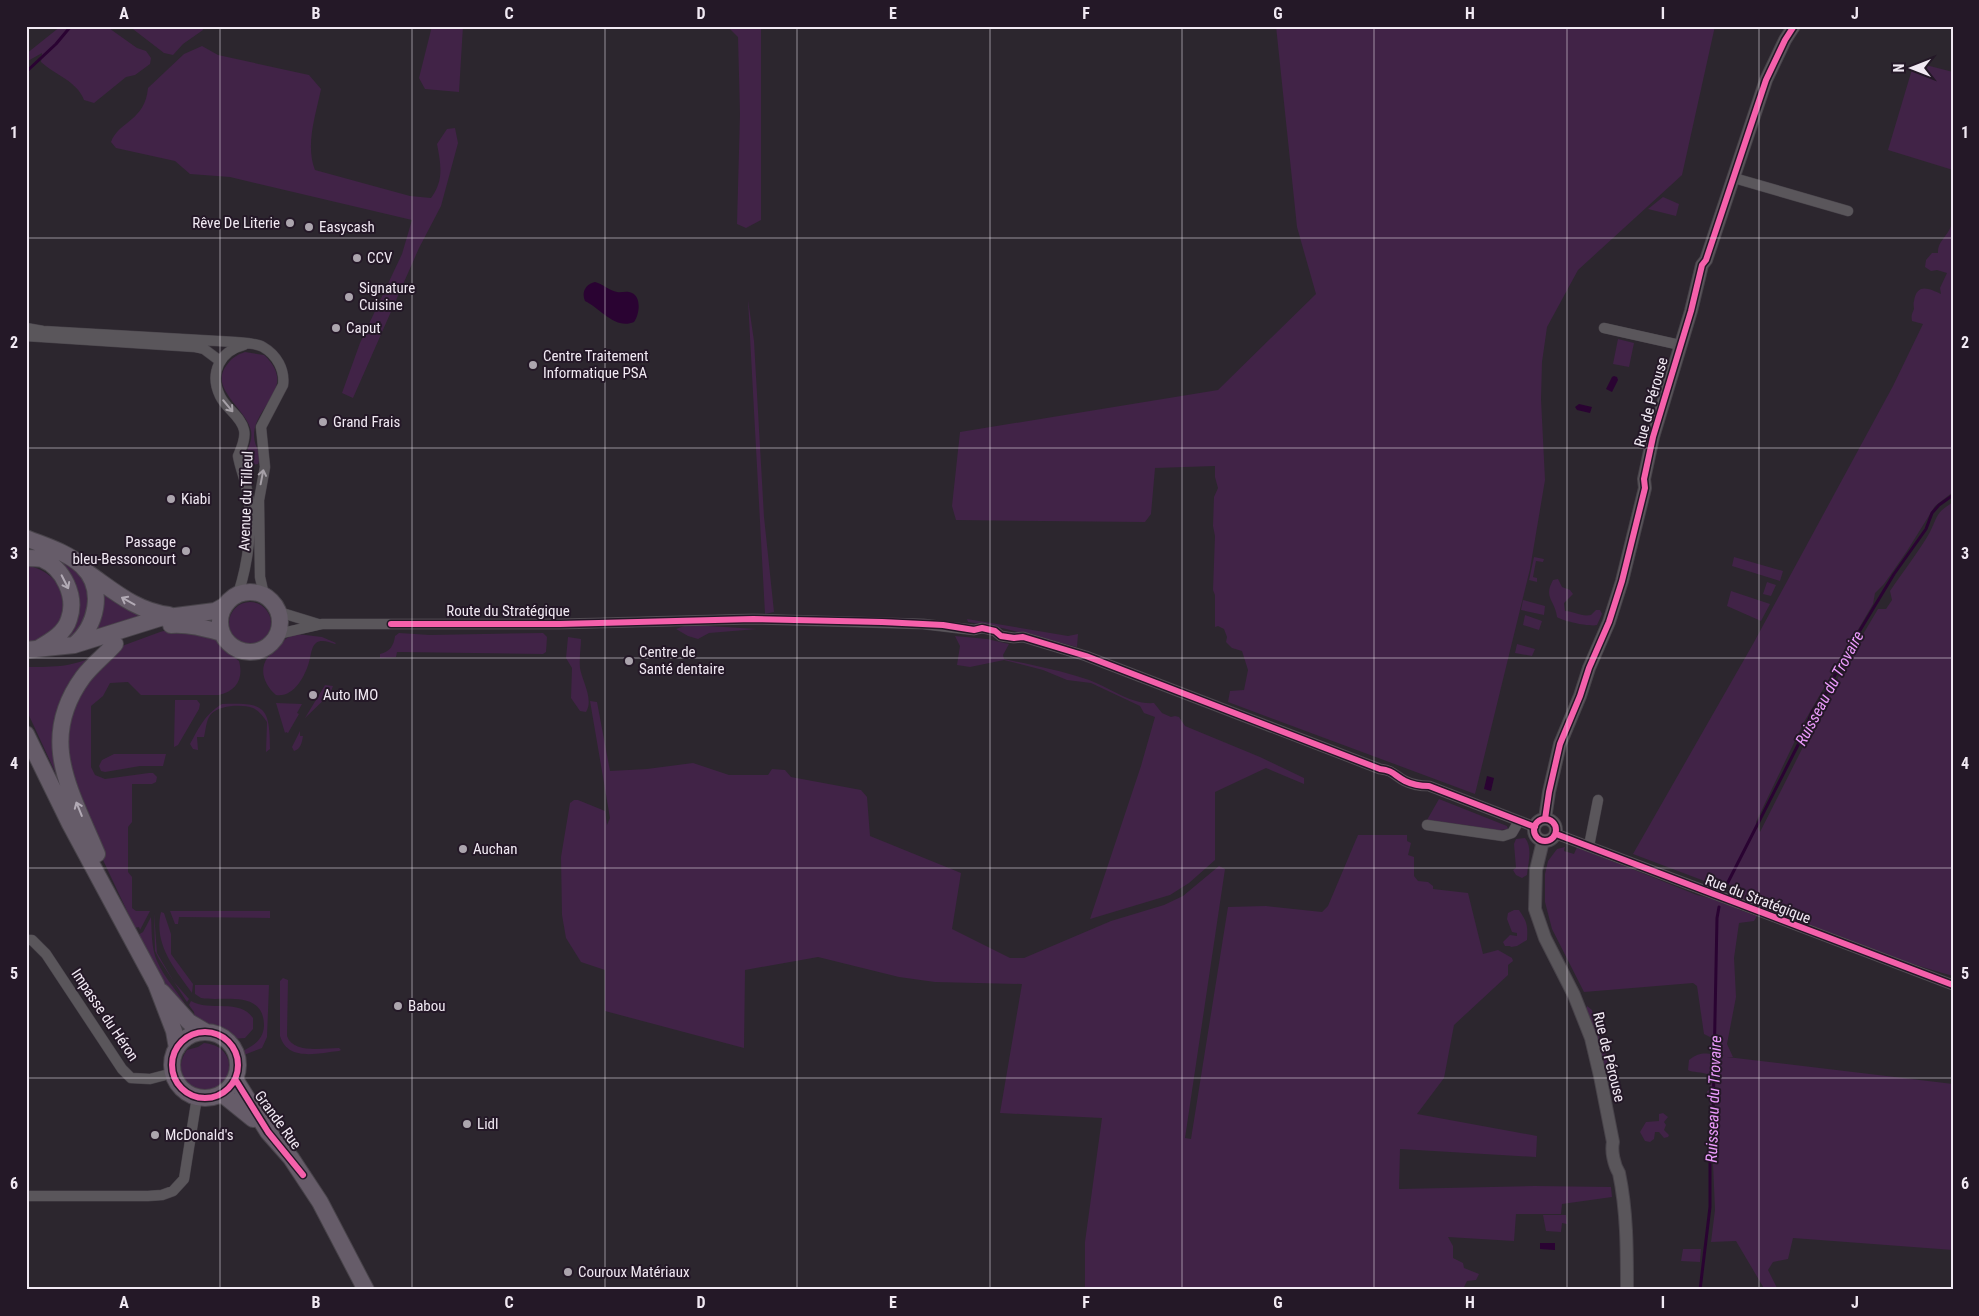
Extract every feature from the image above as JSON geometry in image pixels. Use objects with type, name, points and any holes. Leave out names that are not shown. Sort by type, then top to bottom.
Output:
[{"type":"main road","points":[[26,538],[72,558],[88,573],[131,604],[157,613],[174,615]]},
{"type":"main road","points":[[26,558],[40,559],[52,565],[62,575],[68,588],[71,603],[69,618],[62,632],[33,656]]},
{"type":"main road","points":[[74,645],[91,626],[95,611],[95,593],[88,573]]},
{"type":"main road","points":[[33,656],[174,615],[215,611],[238,594],[251,592],[264,595],[270,599],[279,612],[278,634],[268,647],[252,653],[237,650],[230,645],[222,633],[221,615],[224,606]]},
{"type":"main road","points":[[33,656],[75,656],[115,644],[145,631],[166,626],[188,624],[222,633]]},
{"type":"main road","points":[[114,904],[99,860],[63,771],[59,751],[60,728],[65,707],[83,676],[115,644]]},
{"type":"main road","points":[[26,734],[70,824],[156,984],[174,1032],[177,1048]]},
{"type":"main road","points":[[26,757],[39,774],[70,824]]},
{"type":"main road","points":[[156,984],[189,1022],[206,1032],[221,1037],[233,1047],[238,1064],[235,1079],[230,1087],[222,1094],[214,1097],[197,1098],[182,1088],[173,1073],[174,1056],[177,1048],[190,1036],[206,1032]]},
{"type":"main road","name":"Grande Rue","points":[[235,1079],[268,1132],[303,1175],[320,1202],[366,1290]]},
{"type":"main road","name":"Grande Rue","points":[[222,1094],[268,1132]]},
{"type":"street","name":"Rue de Pérouse","points":[[1545,819],[1560,744],[1609,622],[1622,581],[1643,495],[1644,479],[1653,437],[1658,428],[1702,265],[1706,260],[1766,80],[1785,40],[1794,26]]},
{"type":"street","points":[[1734,178],[1848,211]]},
{"type":"street","name":"Avenue du Tilleul","points":[[26,328],[43,331],[247,344],[263,346],[274,357],[280,364],[284,377],[283,385],[261,427],[264,467],[259,500],[260,577],[264,595]]},
{"type":"street","points":[[1604,328],[1680,345]]},
{"type":"street","points":[[26,336],[195,347],[204,349],[220,361],[225,354],[236,347],[247,344]]},
{"type":"street","name":"Avenue du Tilleul","points":[[220,361],[215,376],[220,396],[240,420],[245,432],[238,456],[248,492],[249,526],[246,562],[238,594]]},
{"type":"street","name":"Route du Stratégique","points":[[279,612],[322,624]]},
{"type":"street","name":"Route du Stratégique","points":[[278,634],[322,624],[560,624],[753,619],[933,624],[974,630],[982,628],[996,631],[1001,636],[1023,637],[1086,656],[1380,769],[1387,769],[1397,774],[1403,780],[1417,786],[1428,786],[1535,827]]},
{"type":"street","points":[[1589,846],[1598,800]]},
{"type":"street","points":[[1545,819],[1555,824],[1556,834],[1552,840],[1543,841],[1537,837],[1535,827],[1545,819]]},
{"type":"street","points":[[1427,825],[1503,836],[1512,833],[1519,821]]},
{"type":"street","name":"Rue du Stratégique","points":[[1556,834],[1953,986]]},
{"type":"street","name":"Rue de Pérouse","points":[[1543,841],[1536,870],[1535,909],[1545,938],[1580,1009],[1591,1038],[1597,1062],[1624,1202],[1627,1239],[1627,1290]]},
{"type":"street","name":"Impasse du Héron","points":[[26,940],[32,940],[46,954],[122,1069],[131,1078],[150,1079],[173,1073]]},
{"type":"street","points":[[26,1196],[148,1196],[162,1195],[174,1191],[184,1179],[197,1098]]},
{"type":"shaded area","points":[[61,26],[106,26],[137,48],[146,51],[151,58],[150,64],[135,75],[126,77],[94,103],[84,100],[81,93],[71,83],[41,62],[42,53],[26,62],[26,54]]},
{"type":"shaded area","points":[[129,26],[202,26],[203,30],[183,44],[173,55],[164,53]]},
{"type":"shaded area","points":[[432,26],[463,26],[459,92],[425,89],[419,78]]},
{"type":"shaded area","points":[[701,26],[761,26],[761,220],[746,228],[737,224],[740,114],[738,37],[729,28],[711,29]]},
{"type":"shaded area","points":[[1276,26],[1715,26],[1682,175],[1578,270],[1547,327],[1542,362],[1541,399],[1545,480],[1530,569],[1475,794],[1228,702],[1230,691],[1244,690],[1248,670],[1242,651],[1232,648],[1226,642],[1227,637],[1224,629],[1218,626],[1215,627],[1215,595],[1213,590],[1215,536],[1213,526],[1214,497],[1218,488],[1215,466],[1155,468],[1151,514],[1145,522],[956,520],[952,506],[960,432],[1218,390],[1316,294],[1297,227]]},
{"type":"shaded area","points":[[202,46],[218,55],[309,75],[321,89],[311,140],[312,160],[315,170],[410,196],[431,198],[440,179],[437,144],[447,129],[455,128],[458,143],[441,206],[419,248],[353,398],[342,393],[360,343],[402,254],[412,220],[230,177],[190,174],[175,161],[116,148],[111,142],[120,129],[142,107],[148,88],[184,54]]},
{"type":"shaded area","points":[[1922,64],[1953,72],[1953,170],[1888,150],[1913,66]]},
{"type":"shaded area","points":[[1663,197],[1679,204],[1676,216],[1648,209]]},
{"type":"shaded area","points":[[1951,226],[1953,226],[1953,492],[1935,506],[1907,551],[1884,584],[1875,593],[1873,604],[1804,722],[1756,822],[1760,832],[1843,668],[1878,609],[1886,609],[1892,600],[1890,591],[1926,539],[1938,515],[1953,502],[1953,976],[1867,949],[1811,927],[1728,892],[1730,885],[1725,884],[1723,888],[1633,854],[1753,644],[1893,386],[1923,324],[1912,321],[1914,303],[1918,291],[1924,288],[1941,294],[1940,288],[1947,273],[1937,270],[1931,271],[1925,267],[1926,260],[1932,253],[1938,253],[1939,246]]},
{"type":"shaded area","points":[[595,282],[614,291],[629,292],[636,296],[639,305],[638,314],[634,322],[627,324],[614,321],[585,301],[585,289]]},
{"type":"shaded area","points":[[748,300],[754,341],[764,517],[774,612],[765,614]]},
{"type":"shaded area","points":[[1618,339],[1634,343],[1629,367],[1613,364]]},
{"type":"shaded area","points":[[245,352],[264,355],[275,369],[277,381],[274,393],[255,427],[255,440],[261,455],[258,464],[246,466],[243,461],[250,443],[251,431],[243,415],[225,391],[222,383],[222,374],[226,366],[232,359]]},
{"type":"shaded area","points":[[1614,376],[1618,380],[1612,392],[1606,389]]},
{"type":"shaded area","points":[[1579,404],[1592,407],[1590,413],[1577,410],[1575,407]]},
{"type":"shaded area","points":[[26,543],[48,552],[86,579],[91,601],[83,632],[58,643],[73,594],[26,554]]},
{"type":"shaded area","points":[[1534,557],[1544,559],[1543,562],[1536,561],[1533,577],[1537,578],[1537,582],[1529,580]]},
{"type":"shaded area","points":[[1734,557],[1783,571],[1780,581],[1732,566]]},
{"type":"shaded area","points":[[26,566],[43,571],[51,577],[62,592],[64,610],[61,619],[51,632],[26,644]]},
{"type":"shaded area","points":[[1558,579],[1562,587],[1570,590],[1573,594],[1564,603],[1565,611],[1581,615],[1591,615],[1596,610],[1600,610],[1602,614],[1597,625],[1576,623],[1557,617],[1549,591],[1553,580]]},
{"type":"shaded area","points":[[1767,582],[1776,585],[1771,596],[1763,594]]},
{"type":"shaded area","points":[[103,591],[148,617],[94,636],[102,611]]},
{"type":"shaded area","points":[[1731,591],[1770,604],[1761,621],[1727,606]]},
{"type":"shaded area","points":[[1523,600],[1545,606],[1544,615],[1521,610]]},
{"type":"shaded area","points":[[254,602],[262,605],[268,611],[271,623],[268,635],[262,641],[246,644],[238,641],[232,635],[229,619],[232,611],[238,605]]},
{"type":"shaded area","points":[[1525,615],[1542,621],[1539,630],[1523,625]]},
{"type":"shaded area","points":[[967,619],[1068,636],[1078,634],[1077,647],[1002,628],[968,622]]},
{"type":"shaded area","points":[[684,626],[757,629],[709,633],[698,639],[676,629]]},
{"type":"shaded area","points":[[174,628],[217,639],[223,649],[239,661],[239,679],[230,691],[219,695],[141,695],[128,682],[110,683],[103,696],[91,706],[91,767],[95,775],[105,779],[153,773],[157,777],[156,782],[152,784],[132,784],[132,822],[128,827],[128,872],[132,877],[132,908],[136,911],[150,911],[140,930],[139,927],[135,928],[103,860],[69,777],[64,756],[74,697],[122,646]]},
{"type":"shaded area","points":[[399,633],[430,635],[543,633],[547,637],[546,652],[543,654],[397,652],[396,657],[380,658],[380,654],[391,648],[395,636]]},
{"type":"shaded area","points":[[297,634],[322,637],[336,643],[323,641],[316,643],[301,680],[288,693],[276,695],[264,678],[263,667],[270,655],[285,639]]},
{"type":"shaded area","points":[[955,636],[987,639],[1009,644],[1003,655],[1004,659],[1076,676],[1136,701],[1154,703],[1162,713],[1171,717],[1179,717],[1185,726],[1260,757],[1304,778],[1304,784],[1266,768],[1215,792],[1215,860],[1189,883],[1170,895],[1090,919],[1141,766],[1155,717],[1144,713],[1140,706],[1091,683],[1067,680],[1043,670],[1004,660],[970,667],[957,665],[960,646]]},
{"type":"shaded area","points":[[568,637],[581,639],[580,668],[589,701],[586,712],[580,711],[571,698],[572,668],[566,658]]},
{"type":"shaded area","points":[[1517,644],[1535,649],[1532,656],[1515,653]]},
{"type":"shaded area","points":[[101,654],[61,707],[70,804],[26,709],[26,667],[64,665],[81,662]]},
{"type":"shaded area","points":[[325,685],[333,686],[330,694],[305,718]]},
{"type":"shaded area","points":[[175,700],[197,700],[200,704],[178,745],[174,747]]},
{"type":"shaded area","points":[[590,701],[597,702],[610,771],[647,769],[693,763],[729,775],[768,775],[772,769],[785,770],[791,777],[861,790],[867,797],[870,836],[961,873],[952,929],[1010,958],[1024,958],[1111,921],[1164,905],[1183,896],[1219,866],[1225,869],[1185,1138],[1191,1139],[1228,907],[1266,906],[1322,912],[1328,906],[1358,835],[1407,835],[1407,841],[1411,843],[1408,855],[1414,857],[1414,876],[1418,881],[1428,882],[1433,886],[1433,889],[1468,893],[1483,954],[1498,950],[1512,958],[1513,961],[1508,965],[1508,975],[1454,1025],[1444,1078],[1417,1114],[1537,1136],[1536,1157],[1400,1149],[1399,1189],[1534,1186],[1611,1187],[1612,1197],[1562,1204],[1561,1214],[1516,1214],[1514,1241],[1448,1237],[1453,1246],[1453,1258],[1463,1263],[1464,1268],[1479,1274],[1476,1280],[1467,1281],[1463,1289],[1459,1290],[1085,1290],[1085,1242],[1102,1118],[1000,1113],[1022,984],[935,982],[899,977],[818,957],[745,970],[744,1048],[605,1011],[605,970],[581,962],[566,938],[562,915],[561,857],[570,803],[578,800],[605,811],[607,825],[610,818]]},
{"type":"shaded area","points":[[276,703],[302,704],[297,713],[299,714],[288,733],[285,733]]},
{"type":"shaded area","points":[[222,704],[247,704],[262,710],[266,715],[268,723],[270,749],[266,752],[267,722],[264,718],[253,708],[237,706],[225,707],[211,714],[204,737],[197,737],[198,750],[193,749],[190,744],[199,727],[206,717]]},
{"type":"shaded area","points":[[300,731],[300,736],[303,736],[302,743],[294,751],[292,747]]},
{"type":"shaded area","points":[[114,754],[166,754],[163,766],[140,766],[105,772],[101,771],[99,766],[102,760]]},
{"type":"shaded area","points":[[1487,776],[1494,778],[1491,791],[1484,789]]},
{"type":"shaded area","points":[[1439,799],[1507,826],[1508,829],[1492,831],[1472,826],[1427,820]]},
{"type":"shaded area","points":[[1525,838],[1529,846],[1529,856],[1527,875],[1522,878],[1516,875],[1513,870],[1516,868],[1514,844],[1516,839]]},
{"type":"shaded area","points":[[1565,847],[1564,851],[1574,854],[1577,847],[1697,895],[1725,902],[1757,916],[1754,921],[1739,923],[1734,958],[1736,997],[1727,1044],[1733,1057],[1727,1057],[1953,1084],[1953,1250],[1793,1238],[1788,1259],[1773,1262],[1768,1270],[1778,1290],[1765,1290],[1736,1241],[1711,1242],[1715,1210],[1713,1163],[1708,1160],[1710,1105],[1707,1091],[1710,1090],[1709,1075],[1688,1070],[1689,1060],[1698,1055],[1724,1056],[1719,1053],[1718,1036],[1712,1038],[1704,1034],[1697,986],[1693,983],[1584,992],[1552,929],[1545,902],[1545,874],[1548,861],[1557,849]]},
{"type":"shaded area","points":[[1519,910],[1525,921],[1527,940],[1511,947],[1505,946],[1503,942],[1510,935],[1517,936],[1517,933],[1512,932],[1507,919],[1508,913]]},
{"type":"shaded area","points":[[170,911],[270,911],[270,918],[179,917],[178,924],[175,924]]},
{"type":"shaded area","points":[[161,912],[164,913],[171,934],[171,954],[193,984],[192,993],[167,956],[160,935]]},
{"type":"shaded area","points":[[154,913],[157,953],[174,982],[189,999],[187,1002],[159,959],[155,951]]},
{"type":"shaded area","points":[[151,917],[153,945],[157,961],[164,975],[191,1015],[168,988],[138,935],[143,932]]},
{"type":"shaded area","points":[[283,978],[288,980],[287,1036],[290,1042],[302,1048],[339,1048],[341,1050],[305,1054],[290,1050],[284,1044],[280,1036],[280,981]]},
{"type":"shaded area","points":[[195,985],[269,985],[267,1037],[262,1048],[244,1055],[243,1051],[257,1042],[262,1035],[264,1026],[262,1014],[257,1007],[250,1002],[241,1000],[201,998],[195,994]]},
{"type":"shaded area","points":[[191,1001],[198,1004],[240,1008],[253,1018],[253,1029],[245,1038],[232,1039],[195,1020],[194,1012],[189,1005]]},
{"type":"shaded area","points":[[1587,1006],[1592,1010],[1597,1031],[1608,1060],[1607,1067],[1604,1068],[1586,1009]]},
{"type":"shaded area","points":[[204,1043],[221,1049],[226,1055],[229,1064],[226,1079],[219,1088],[210,1091],[201,1091],[192,1087],[185,1081],[181,1072],[181,1061],[187,1050]]},
{"type":"shaded area","points":[[1663,1113],[1668,1117],[1664,1122],[1666,1125],[1664,1130],[1669,1135],[1668,1137],[1664,1138],[1659,1132],[1655,1132],[1654,1139],[1650,1142],[1645,1141],[1640,1132],[1646,1122],[1659,1121],[1659,1114]]},
{"type":"shaded area","points":[[1543,1215],[1566,1215],[1567,1224],[1562,1223],[1561,1232],[1546,1231]]},
{"type":"shaded area","points":[[1540,1243],[1555,1243],[1555,1250],[1540,1249]]},
{"type":"shaded area","points":[[1683,1249],[1701,1249],[1700,1262],[1681,1261]]},
{"type":"waterway","points":[[26,72],[56,44],[71,26]]},
{"type":"waterway","name":"Ruisseau du Trovaire","points":[[1723,892],[1798,745],[1812,712],[1827,692],[1842,660],[1894,574],[1926,529],[1932,513],[1939,505],[1953,495]]},
{"type":"waterway","name":"Ruisseau du Trovaire","points":[[1700,1290],[1710,1207],[1710,1151],[1713,1117],[1717,918],[1719,907]]},
{"type":"cycle path","points":[[1545,819],[1560,744],[1609,622],[1622,581],[1645,488],[1644,479],[1653,437],[1691,311],[1702,265],[1706,260],[1766,80],[1785,40],[1794,26]]},
{"type":"cycle path","points":[[391,624],[560,624],[753,619],[943,625],[974,630],[982,628],[995,631],[1001,636],[1023,637],[1086,656],[1388,771],[1411,783],[1429,786],[1535,827]]},
{"type":"cycle path","points":[[1545,819],[1553,822],[1556,830],[1553,838],[1545,841],[1537,838],[1534,830],[1537,822],[1545,819]]},
{"type":"cycle path","points":[[1556,834],[1953,985]]},
{"type":"cycle path","points":[[205,1032],[218,1035],[228,1042],[235,1052],[238,1065],[235,1078],[228,1088],[218,1095],[205,1098],[192,1095],[182,1088],[175,1078],[172,1065],[175,1052],[182,1042],[192,1035],[205,1032]]},
{"type":"cycle path","points":[[235,1079],[268,1132],[303,1175]]},
{"type":"place","name":"Rêve De Literie","points":[[290,223]]},
{"type":"place","name":"Easycash","points":[[309,227]]},
{"type":"place","name":"CCV","points":[[357,258]]},
{"type":"place","name":"Signature Cuisine","points":[[349,297]]},
{"type":"place","name":"Caput","points":[[336,328]]},
{"type":"place","name":"Centre Traitement Informatique PSA","points":[[533,365]]},
{"type":"place","name":"Grand Frais","points":[[323,422]]},
{"type":"place","name":"Kiabi","points":[[171,499]]},
{"type":"place","name":"Passage bleu-Bessoncourt","points":[[186,551]]},
{"type":"place","name":"Centre de Santé dentaire","points":[[629,661]]},
{"type":"place","name":"Auto IMO","points":[[313,695]]},
{"type":"place","name":"Auchan","points":[[463,849]]},
{"type":"place","name":"Babou","points":[[398,1006]]},
{"type":"place","name":"Lidl","points":[[467,1124]]},
{"type":"place","name":"McDonald's","points":[[155,1135]]},
{"type":"place","name":"Couroux Matériaux","points":[[568,1272]]}]
